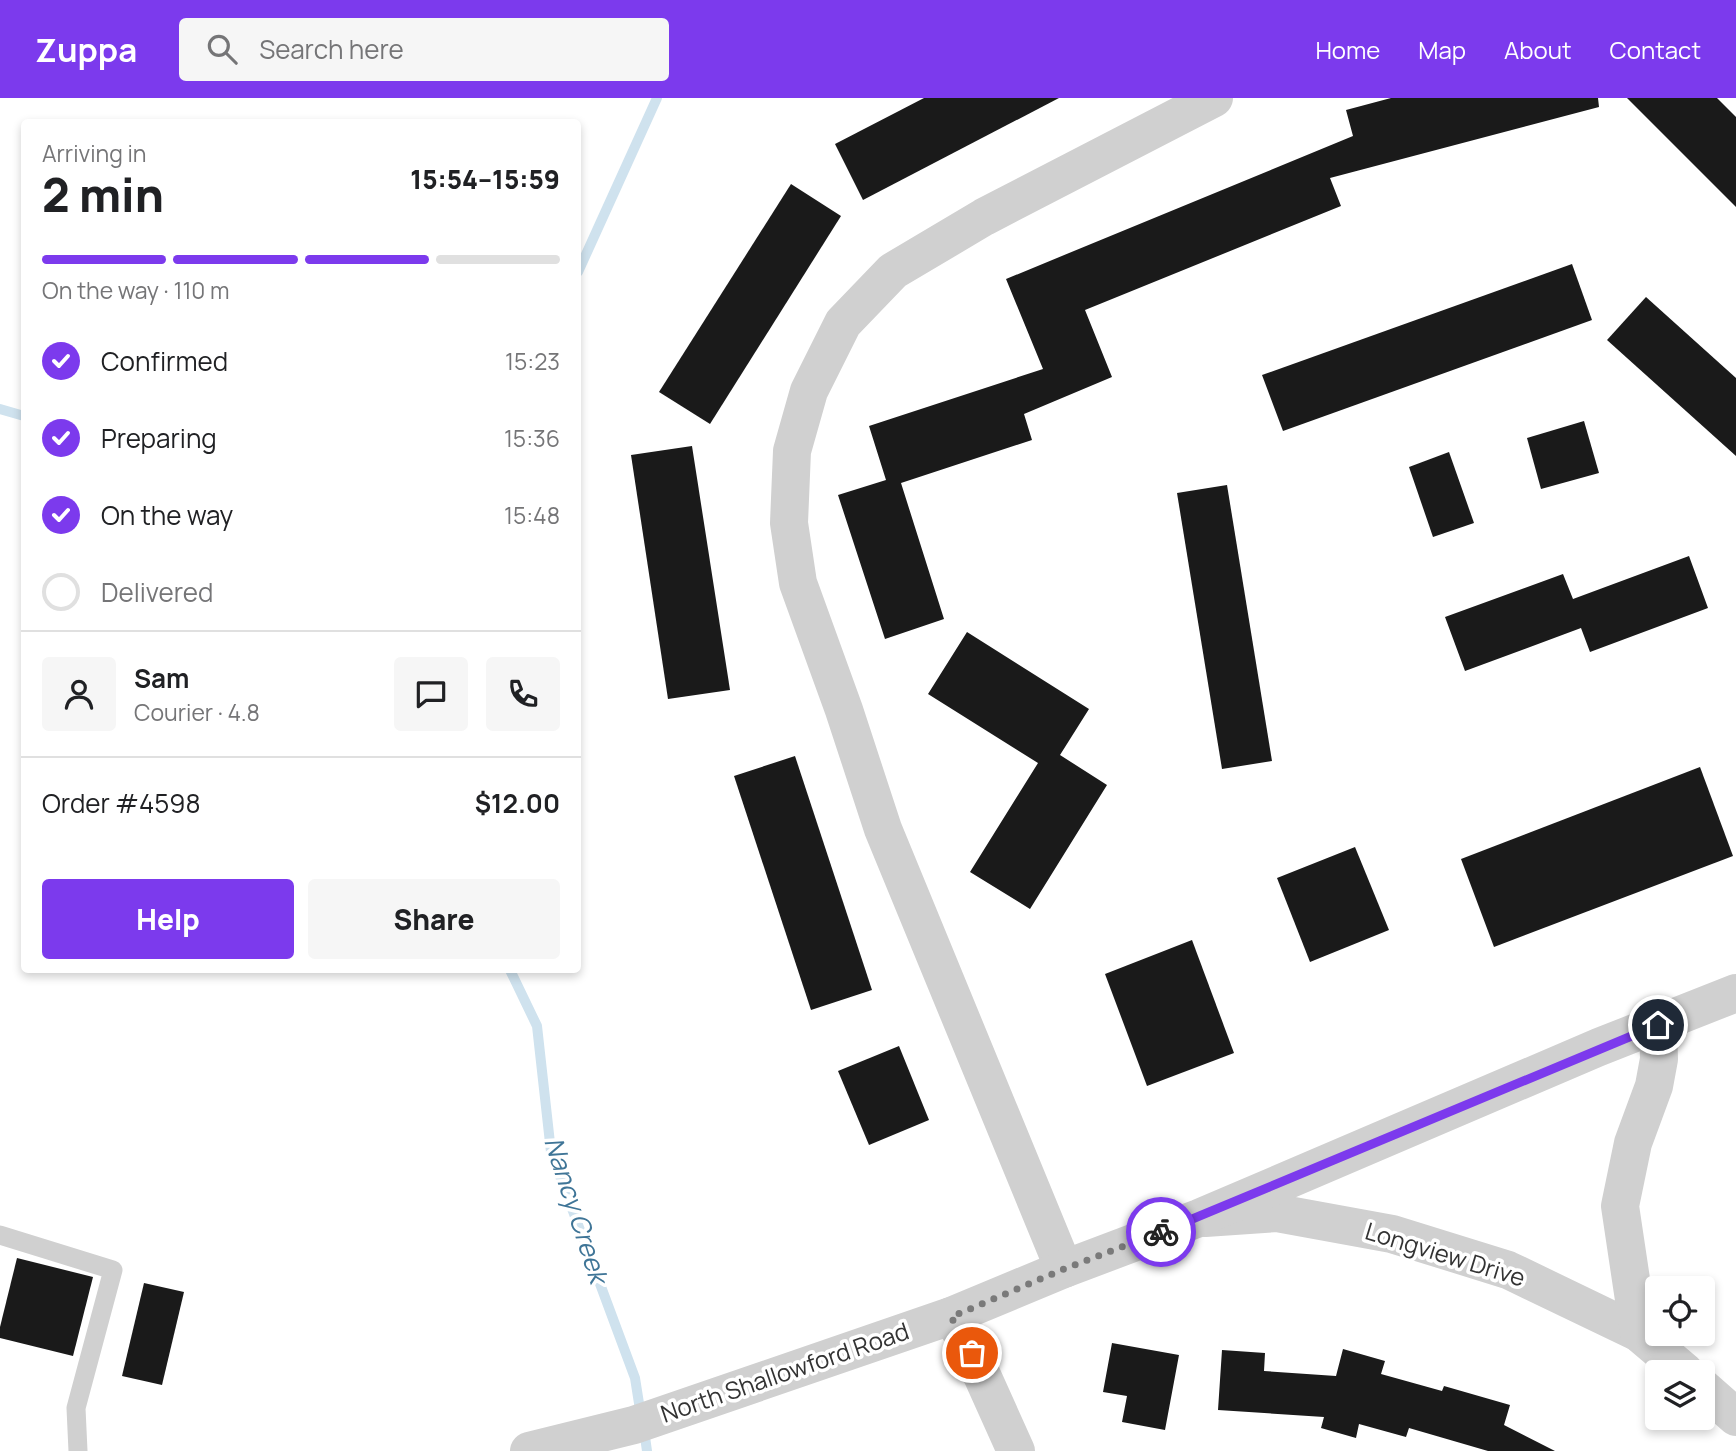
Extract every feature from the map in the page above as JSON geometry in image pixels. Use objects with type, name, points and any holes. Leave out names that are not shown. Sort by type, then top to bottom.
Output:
[{"type":"street","points":[[1064,1269],[883,829],[798,583],[789,523],[792,451],[809,391],[843,323],[893,271],[984,217],[1214,98]]},
{"type":"street","name":"North Shallowford Road","points":[[529,1451],[649,1420],[951,1317],[1064,1269],[1199,1218],[1736,993]]},
{"type":"street","points":[[1639,1332],[1620,1206],[1633,1143],[1654,1086],[1660,1059],[1658,1025]]},
{"type":"street","name":"Longview Drive","points":[[1199,1218],[1277,1213],[1392,1234],[1508,1270],[1639,1332],[1671,1360]]},
{"type":"street","points":[[951,1317],[967,1342],[1016,1451]]},
{"type":"street","points":[[1715,1399],[1736,1417]]},
{"type":"lane","points":[[0,1235],[113,1270],[76,1408],[78,1451]]},
{"type":"building","points":[[924,98],[1059,98],[863,200],[835,144]]},
{"type":"building","points":[[1391,98],[1598,98],[1599,107],[1330,178],[1341,206],[1085,310],[1112,377],[1024,414],[1032,440],[901,483],[944,619],[885,639],[838,495],[886,480],[869,426],[1043,369],[1006,279],[1353,136],[1346,110]]},
{"type":"building","points":[[1627,98],[1717,98],[1736,117],[1736,207]]},
{"type":"building","points":[[791,184],[841,216],[710,424],[659,392]]},
{"type":"building","points":[[1572,264],[1592,320],[1283,431],[1262,375]]},
{"type":"building","points":[[1646,297],[1736,378],[1736,456],[1607,340]]},
{"type":"building","points":[[1584,421],[1599,473],[1541,489],[1527,438]]},
{"type":"building","points":[[692,446],[730,690],[668,699],[631,455]]},
{"type":"building","points":[[1449,452],[1474,523],[1433,537],[1409,467]]},
{"type":"building","points":[[1227,485],[1272,761],[1222,769],[1177,493]]},
{"type":"building","points":[[1689,556],[1708,608],[1590,652],[1581,628],[1465,671],[1445,617],[1563,574],[1573,599]]},
{"type":"building","points":[[967,632],[1089,709],[1060,755],[1107,785],[1030,909],[970,872],[1038,763],[928,694]]},
{"type":"building","points":[[795,756],[872,990],[811,1010],[734,776]]},
{"type":"building","points":[[1700,767],[1733,856],[1494,947],[1461,859]]},
{"type":"building","points":[[1355,847],[1389,930],[1310,962],[1277,878]]},
{"type":"building","points":[[1192,940],[1234,1053],[1147,1086],[1105,974]]},
{"type":"building","points":[[899,1046],[929,1120],[869,1145],[838,1071]]},
{"type":"building","points":[[17,1258],[93,1277],[73,1356],[0,1338],[0,1327]]},
{"type":"building","points":[[144,1283],[184,1292],[162,1385],[122,1376]]},
{"type":"building","points":[[1112,1343],[1179,1355],[1165,1430],[1122,1422],[1127,1396],[1103,1392]]},
{"type":"building","points":[[1343,1349],[1385,1361],[1381,1374],[1442,1391],[1444,1386],[1510,1405],[1504,1425],[1555,1451],[1488,1451],[1409,1428],[1406,1437],[1359,1424],[1356,1438],[1321,1428],[1324,1417],[1218,1410],[1222,1350],[1265,1353],[1264,1371],[1336,1376]]},
{"type":"waterway","name":"Nancy Creek","points":[[581,265],[657,98]]},
{"type":"waterway","points":[[0,409],[21,415]]},
{"type":"waterway","name":"Nancy Creek","points":[[511,973],[537,1026],[551,1152],[635,1378],[641,1416]]},
{"type":"waterway","name":"Nancy Creek","points":[[644,1430],[647,1451]]},
{"type":"way so far","points":[[972,1353],[951,1317],[1161,1232]]},
{"type":"route","points":[[1161,1232],[1599,1047],[1658,1025]]}]
